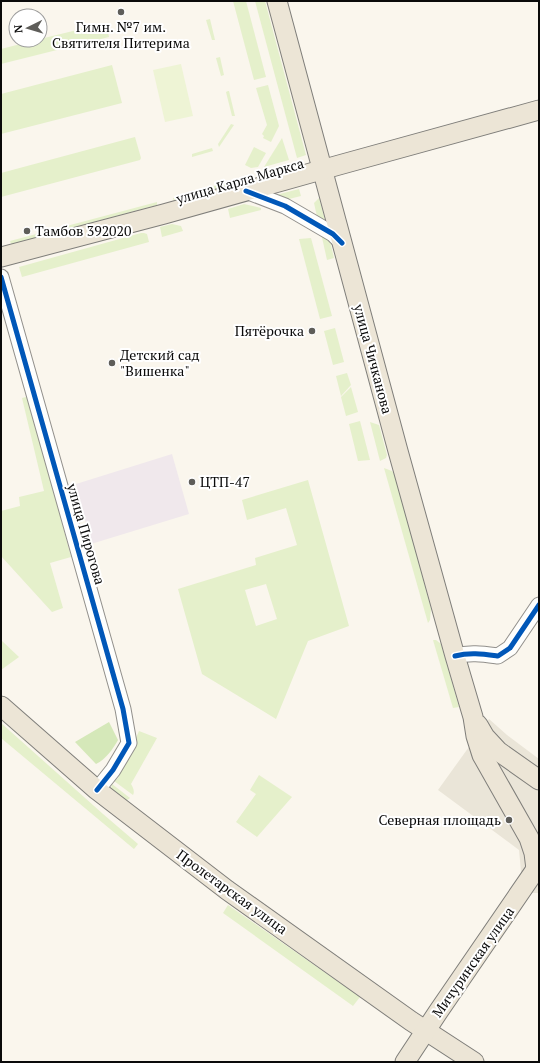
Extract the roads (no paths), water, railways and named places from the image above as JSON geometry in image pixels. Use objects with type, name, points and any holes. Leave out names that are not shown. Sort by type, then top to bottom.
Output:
[{"type":"main road","name":"улица Чичканова","points":[[277,1],[398,451],[473,716]]},
{"type":"main road","name":"улица Карла Маркса","points":[[1,257],[164,214],[539,110]]},
{"type":"main road","name":"Пролетарская улица","points":[[1,706],[97,790],[227,890],[425,1031],[474,1062]]},
{"type":"main road","points":[[473,716],[485,737],[498,751],[539,780]]},
{"type":"main road","points":[[473,716],[476,736],[482,755],[529,838],[538,866]]},
{"type":"main road","name":"Мичуринская улица","points":[[405,1062],[538,866]]},
{"type":"street","points":[[246,191],[285,206],[333,234],[342,243]]},
{"type":"street","name":"улица Пирогова","points":[[1,277],[82,561],[124,716],[129,743],[113,770],[97,790]]},
{"type":"street","points":[[455,656],[465,653],[480,653],[498,656],[510,648],[539,604]]},
{"type":"place","name":"Гимн. №7 им. Святителя Питерима","points":[[121,12]]},
{"type":"place","name":"Тамбов 392020","points":[[27,231]]},
{"type":"place","name":"Пятёрочка","points":[[312,331]]},
{"type":"place","name":"Детский сад \"Вишенка\"","points":[[112,363]]},
{"type":"place","name":"ЦТП-47","points":[[192,482]]},
{"type":"place","name":"Северная площадь","points":[[509,820]]}]
